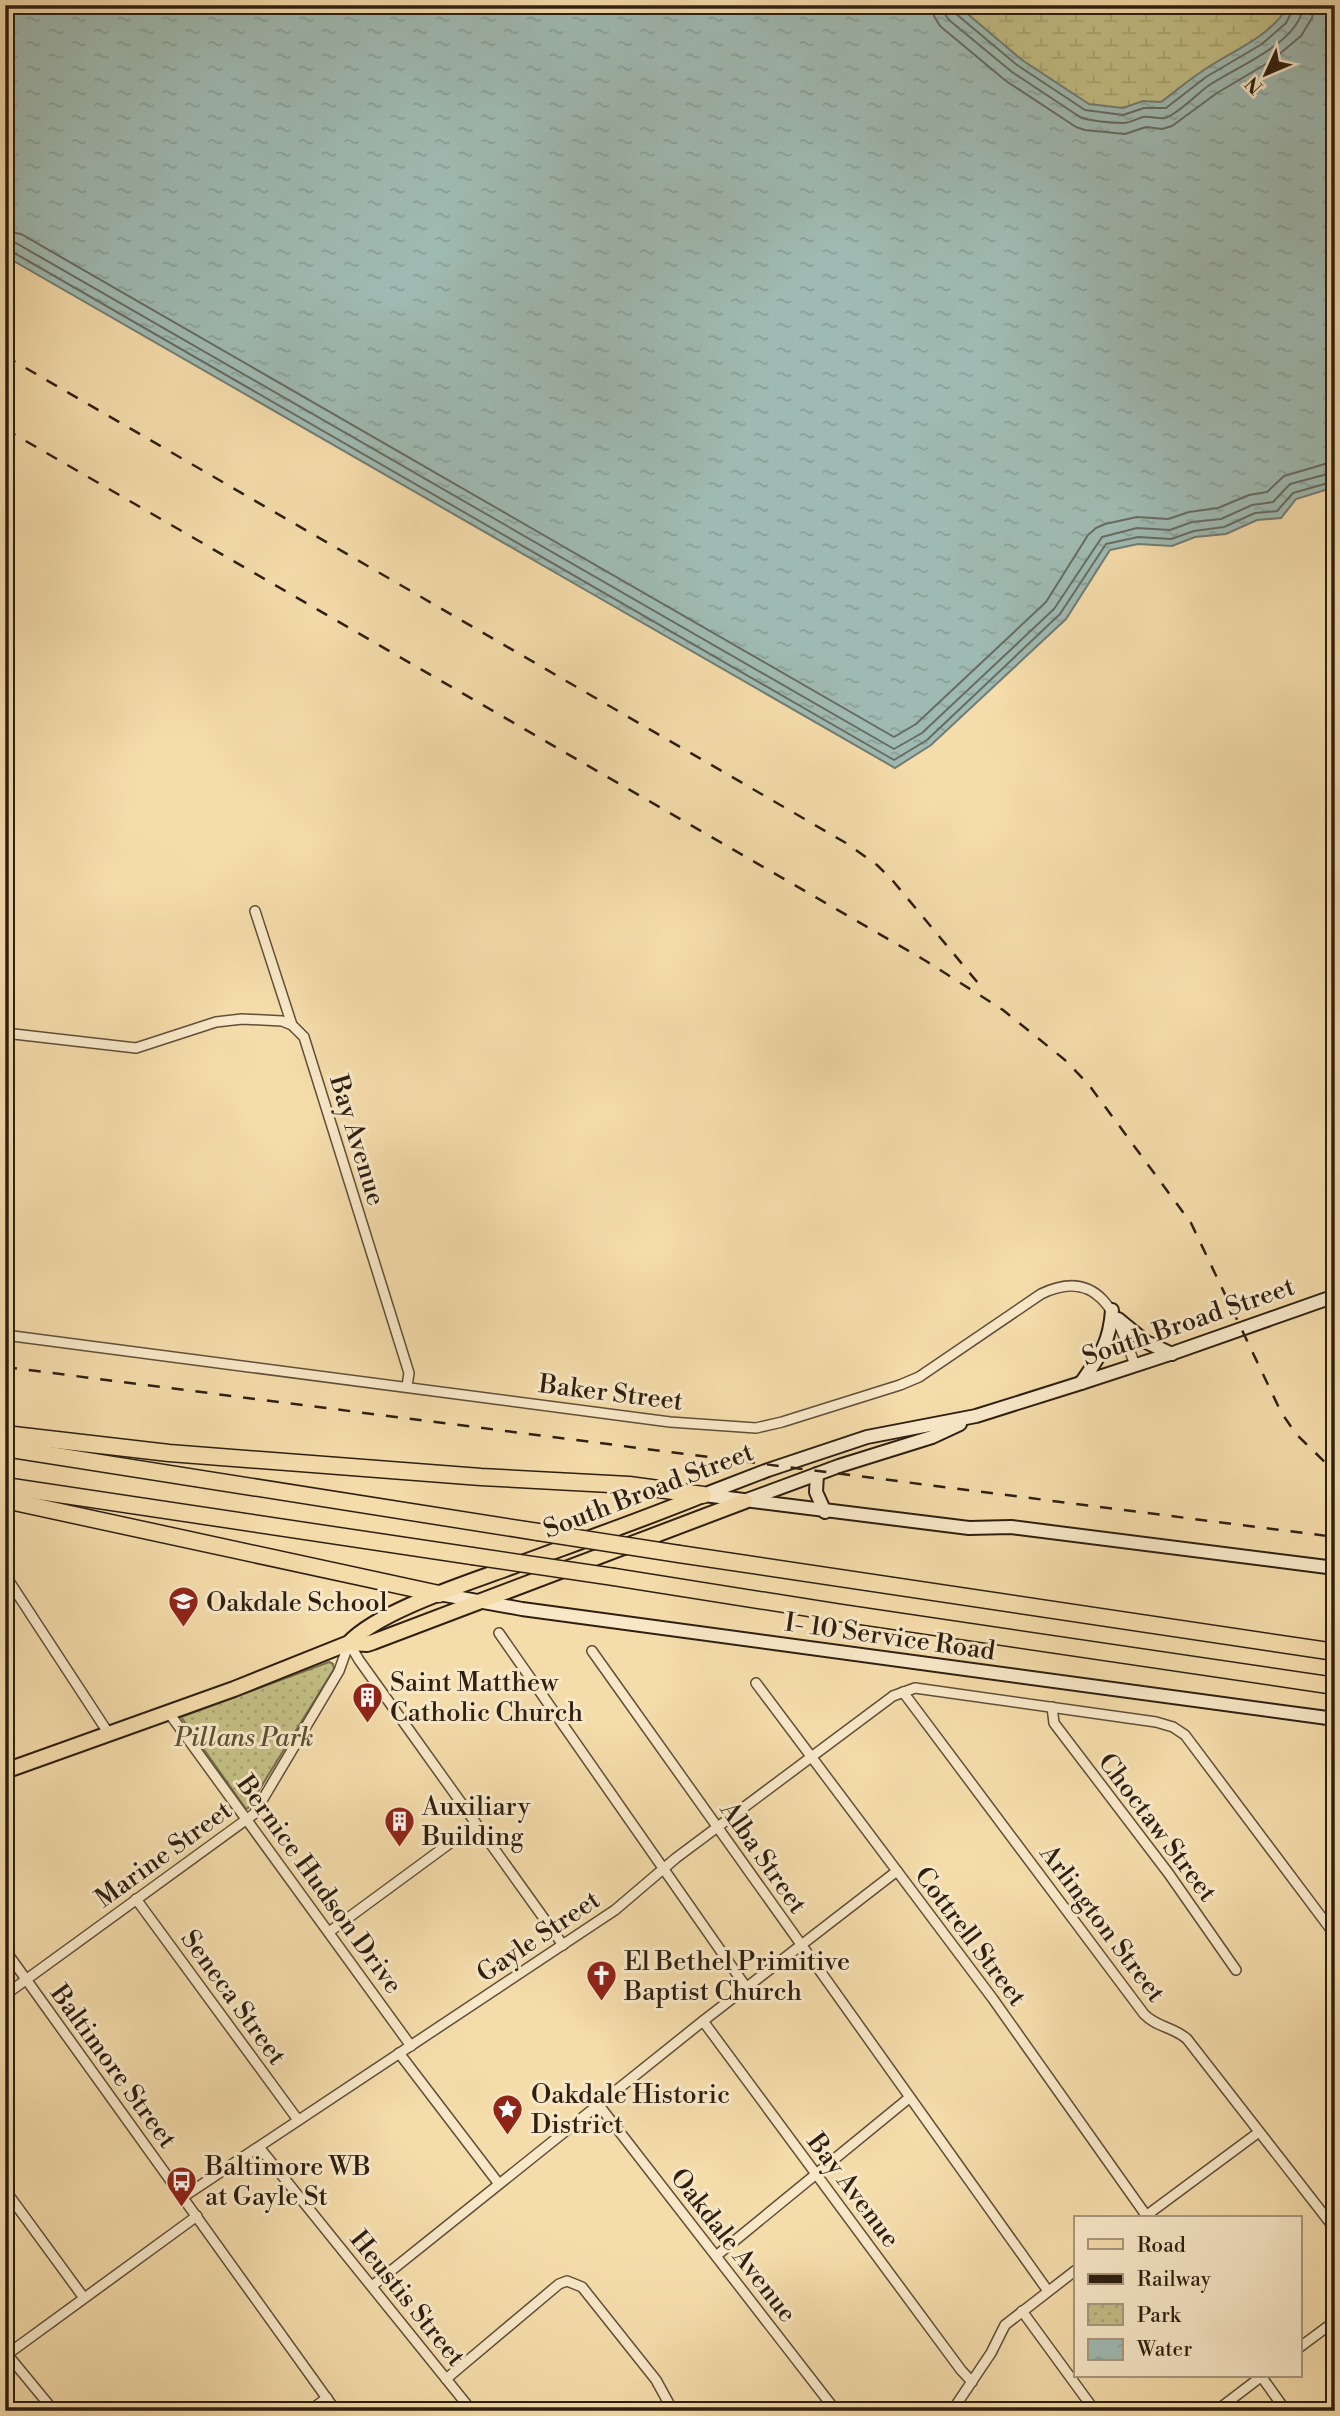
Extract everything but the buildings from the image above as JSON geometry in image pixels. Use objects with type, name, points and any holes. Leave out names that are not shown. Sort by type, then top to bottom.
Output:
[{"type":"highway","points":[[5,1434],[169,1453],[481,1477],[629,1485],[703,1495]]},
{"type":"highway","points":[[5,1448],[679,1554],[1335,1652]]},
{"type":"highway","points":[[5,1486],[614,1577],[868,1618],[1335,1686]]},
{"type":"highway","points":[[5,1500],[439,1594]]},
{"type":"main road","name":"South Broad Street","points":[[349,1643],[360,1631],[380,1620],[439,1594],[768,1470],[867,1437],[976,1416],[1081,1384],[1335,1296]]},
{"type":"main road","points":[[1081,1384],[1106,1346],[1115,1314],[1146,1342],[1172,1354]]},
{"type":"main road","name":"South Broad Street","points":[[5,1771],[169,1713],[349,1643],[373,1642],[817,1474],[932,1437],[976,1416]]},
{"type":"main road","points":[[817,1474],[816,1492],[825,1512]]},
{"type":"main road","points":[[703,1495],[969,1528],[1011,1527],[1335,1568]]},
{"type":"main road","name":"I- 10 Service Road","points":[[439,1594],[535,1611],[1335,1719]]},
{"type":"street","name":"Bay Avenue","points":[[255,911],[292,1025],[304,1037],[409,1373],[407,1386]]},
{"type":"street","points":[[5,1033],[136,1048],[216,1022],[242,1019],[282,1021],[292,1025]]},
{"type":"street","name":"Baker Street","points":[[5,1335],[670,1422],[757,1428],[793,1419],[919,1377],[1041,1294],[1057,1286],[1072,1285],[1084,1287],[1098,1295],[1115,1314],[1135,1365]]},
{"type":"street","points":[[5,1576],[109,1734]]},
{"type":"street","points":[[499,1633],[746,1987]]},
{"type":"street","points":[[349,1643],[563,1945]]},
{"type":"street","name":"Marine Street","points":[[5,1995],[254,1814],[340,1671],[349,1643]]},
{"type":"street","name":"Alba Street","points":[[592,1651],[1048,2291]]},
{"type":"street","name":"Cottrell Street","points":[[756,1683],[993,2000],[1145,2216]]},
{"type":"street","points":[[903,1692],[915,1688],[929,1689],[1157,1722],[1173,1727],[1185,1735],[1335,1935]]},
{"type":"street","name":"Gayle Street","points":[[183,2197],[615,1910],[717,1826],[893,1696],[903,1692]]},
{"type":"street","name":"Arlington Street","points":[[903,1692],[1144,2014],[1152,2023],[1181,2033],[1187,2039],[1335,2229]]},
{"type":"street","name":"Choctaw Street","points":[[1052,1707],[1054,1723],[1169,1874],[1236,1970]]},
{"type":"street","name":"Bernice Hudson Drive","points":[[169,1713],[411,2046]]},
{"type":"street","points":[[329,1932],[476,1825]]},
{"type":"street","points":[[372,2286],[746,1987],[897,1871]]},
{"type":"street","name":"Seneca Street","points":[[136,1899],[298,2120]]},
{"type":"street","name":"Baltimore Street","points":[[5,1950],[336,2411]]},
{"type":"street","name":"Bay Avenue","points":[[703,2021],[972,2382]]},
{"type":"street","points":[[399,2053],[499,2184]]},
{"type":"street","points":[[716,2256],[909,2098]]},
{"type":"street","name":"Oakdale Avenue","points":[[598,2104],[836,2411]]},
{"type":"street","points":[[1147,2216],[1259,2132]]},
{"type":"street","name":"Heustis Street","points":[[259,2147],[472,2411]]},
{"type":"street","points":[[5,2190],[84,2298]]},
{"type":"street","points":[[54,2411],[6,2355],[197,2216]]},
{"type":"street","points":[[952,2411],[991,2353],[1005,2325],[1074,2272]]},
{"type":"street","points":[[446,2379],[559,2284],[567,2281],[582,2287],[656,2380],[673,2411]]},
{"type":"street","points":[[1022,2311],[1095,2411]]},
{"type":"street","points":[[1302,2346],[1335,2321]]},
{"type":"street","points":[[1216,2411],[1258,2378]]},
{"type":"street","points":[[1262,2378],[1286,2411]]},
{"type":"street","points":[[309,2411],[327,2398]]},
{"type":"green space","points":[[834,5],[1335,5],[1335,221]]},
{"type":"green space","name":"Pillans Park","points":[[329,1662],[334,1669],[246,1809],[181,1717]]},
{"type":"water","points":[[5,5],[957,5],[1022,60],[1089,104],[1123,108],[1143,101],[1161,102],[1201,72],[1261,35],[1281,17],[1289,5],[1335,5],[1335,487],[1296,499],[1281,518],[1257,520],[1226,534],[1195,537],[1172,546],[1138,544],[1110,550],[1066,619],[931,745],[895,768],[5,256]]},
{"type":"railway","points":[[5,356],[846,843],[877,865],[893,881],[983,989]]},
{"type":"railway","points":[[5,429],[926,961],[1003,1010],[1065,1060],[1089,1085],[1191,1223],[1281,1412],[1296,1434],[1335,1472]]},
{"type":"railway","points":[[5,1367],[1335,1537]]},
{"type":"place","name":"Oakdale School","points":[[183,1629]]},
{"type":"place","name":"Saint Matthew Catholic Church","points":[[367,1724]]},
{"type":"place","name":"Auxiliary Building","points":[[399,1848]]},
{"type":"place","name":"El Bethel Primitive Baptist Church","points":[[601,2003]]},
{"type":"place","name":"Oakdale Historic District","points":[[508,2136]]},
{"type":"place","name":"Baltimore WB at Gayle St","points":[[182,2208]]}]
